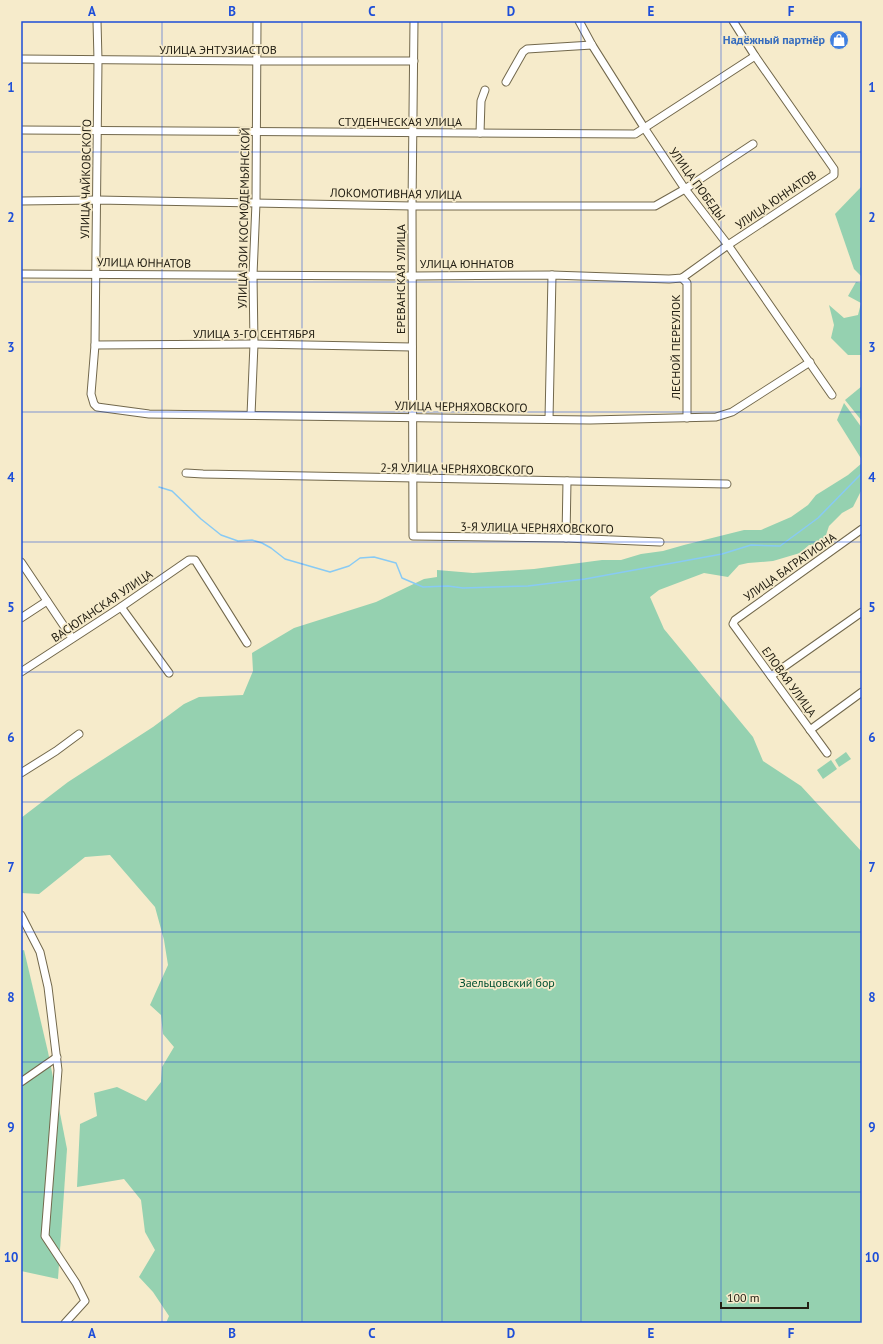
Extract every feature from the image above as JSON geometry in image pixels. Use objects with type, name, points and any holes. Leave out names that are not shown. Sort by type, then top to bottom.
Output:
[{"type":"street","name":"УЛИЦА ЧАЙКОВСКОГО","points":[[97,21],[98,60],[95,345],[91,394],[94,404],[97,407]]},
{"type":"street","name":"УЛИЦА ЗОИ КОСМОДЕМЬЯНСКОЙ","points":[[251,415],[254,344],[252,275],[256,203],[257,21]]},
{"type":"street","name":"ЕРЕВАНСКАЯ УЛИЦА","points":[[413,536],[412,206],[414,21]]},
{"type":"street","name":"УЛИЦА ПОБЕДЫ","points":[[579,21],[592,45],[685,189],[728,245],[832,395]]},
{"type":"street","points":[[733,21],[756,56]]},
{"type":"street","points":[[506,82],[523,52],[527,49],[592,45]]},
{"type":"street","name":"СТУДЕНЧЕСКАЯ УЛИЦА","points":[[21,130],[256,131],[413,134],[635,134],[645,129],[756,56]]},
{"type":"street","name":"УЛИЦА ЮННАТОВ","points":[[21,274],[413,276],[552,275],[670,279],[682,278],[728,245],[834,175],[834,169],[756,56]]},
{"type":"street","name":"УЛИЦА ЭНТУЗИАСТОВ","points":[[21,59],[414,61]]},
{"type":"street","points":[[480,133],[481,101],[485,90]]},
{"type":"street","name":"ЛОКОМОТИВНАЯ УЛИЦА","points":[[21,201],[97,200],[412,206],[655,206],[685,189],[753,144]]},
{"type":"street","points":[[549,419],[552,275]]},
{"type":"street","name":"ЛЕСНОЙ ПЕРЕУЛОК","points":[[682,278],[688,283],[687,418]]},
{"type":"street","name":"УЛИЦА 3-ГО СЕНТЯБРЯ","points":[[95,345],[254,344],[412,347]]},
{"type":"street","name":"УЛИЦА ЧЕРНЯХОВСКОГО","points":[[97,407],[149,414],[324,417],[590,420],[716,417],[732,412],[810,362]]},
{"type":"street","name":"2-Я УЛИЦА ЧЕРНЯХОВСКОГО","points":[[186,473],[413,479],[727,484]]},
{"type":"street","points":[[566,538],[567,481]]},
{"type":"street","name":"УЛИЦА БАГРАТИОНА","points":[[734,624],[735,620],[862,529]]},
{"type":"street","name":"3-Я УЛИЦА ЧЕРНЯХОВСКОГО","points":[[413,536],[566,538],[660,542]]},
{"type":"street","name":"ВАСЮГАНСКАЯ УЛИЦА","points":[[21,672],[121,607],[189,560],[195,560],[247,643]]},
{"type":"street","points":[[21,562],[72,638]]},
{"type":"street","points":[[21,618],[47,600]]},
{"type":"street","points":[[121,607],[169,673]]},
{"type":"street","points":[[771,676],[862,612]]},
{"type":"street","name":"ЕЛОВАЯ УЛИЦА","points":[[734,624],[827,753]]},
{"type":"street","points":[[810,730],[862,692]]},
{"type":"street","points":[[21,773],[79,734]]},
{"type":"street","points":[[21,915],[40,952],[48,987],[58,1070],[45,1236],[76,1283],[84,1301],[65,1323]]},
{"type":"street","points":[[21,1082],[57,1057]]},
{"type":"green space","points":[[862,186],[862,277],[854,269],[835,214]]},
{"type":"green space","points":[[856,282],[862,283],[862,355],[848,355],[831,338],[834,325],[829,305],[844,318],[858,315],[861,303],[848,296]]},
{"type":"green space","points":[[862,386],[862,421],[845,400]]},
{"type":"green space","points":[[844,403],[862,428],[862,460],[837,420]]},
{"type":"green space","name":"Заельцовский бор","points":[[862,463],[862,489],[853,507],[842,513],[829,526],[825,538],[816,545],[809,545],[800,553],[773,561],[739,565],[728,577],[704,573],[659,590],[650,597],[664,629],[753,737],[763,761],[801,786],[862,852],[862,1323],[166,1323],[169,1316],[153,1292],[139,1277],[155,1250],[145,1232],[141,1200],[124,1179],[77,1187],[80,1124],[97,1116],[94,1093],[117,1087],[146,1101],[161,1082],[162,1067],[174,1047],[163,1034],[161,1015],[150,1005],[168,965],[164,940],[155,907],[110,855],[85,857],[39,894],[21,893],[21,818],[68,782],[153,727],[184,704],[199,697],[243,695],[253,671],[252,653],[294,628],[376,602],[424,579],[437,577],[437,570],[473,573],[534,569],[602,560],[621,560],[641,554],[663,551],[744,530],[761,530],[791,517],[808,505],[816,495],[848,475]]},
{"type":"green space","points":[[846,752],[851,759],[839,767],[835,760]]},
{"type":"green space","points":[[831,760],[837,769],[823,779],[817,770]]},
{"type":"green space","points":[[24,950],[48,1052],[67,1149],[58,1279],[21,1271],[21,951]]},
{"type":"waterway","points":[[159,487],[172,491],[201,519],[221,535],[238,541],[252,540],[262,543],[285,559],[330,572],[349,566],[360,558],[374,557],[396,563],[402,578],[423,587],[448,586],[463,588],[528,586],[585,579],[722,554],[751,545],[780,546],[818,518],[862,473]]},
{"type":"place","name":"Надёжный партнёр","points":[[839,40]]}]
